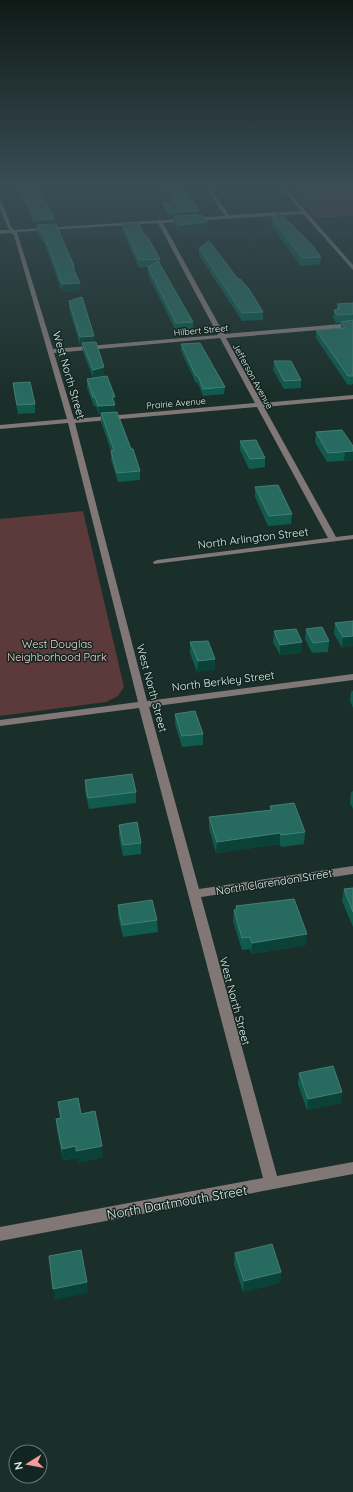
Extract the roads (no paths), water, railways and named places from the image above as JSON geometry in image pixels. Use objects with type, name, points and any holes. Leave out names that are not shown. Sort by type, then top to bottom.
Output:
[{"type":"street","name":"West North Street","points":[[21,254],[70,421],[143,703],[272,1184]]},
{"type":"street","name":"Jefferson Avenue","points":[[177,254],[333,539]]},
{"type":"street","points":[[340,254],[353,268]]},
{"type":"street","name":"Hilbert Street","points":[[50,351],[353,326]]},
{"type":"street","name":"Prairie Avenue","points":[[0,427],[353,396]]},
{"type":"street","name":"North Arlington Street","points":[[157,562],[353,537]]},
{"type":"street","name":"North Berkley Street","points":[[0,723],[143,703],[353,677]]},
{"type":"street","name":"North Clarendon Street","points":[[195,894],[353,870]]},
{"type":"street","name":"North Dartmouth Street","points":[[0,1234],[353,1168]]},
{"type":"park label","name":"West Douglas Neighborhood Park","points":[[57,650]]}]
